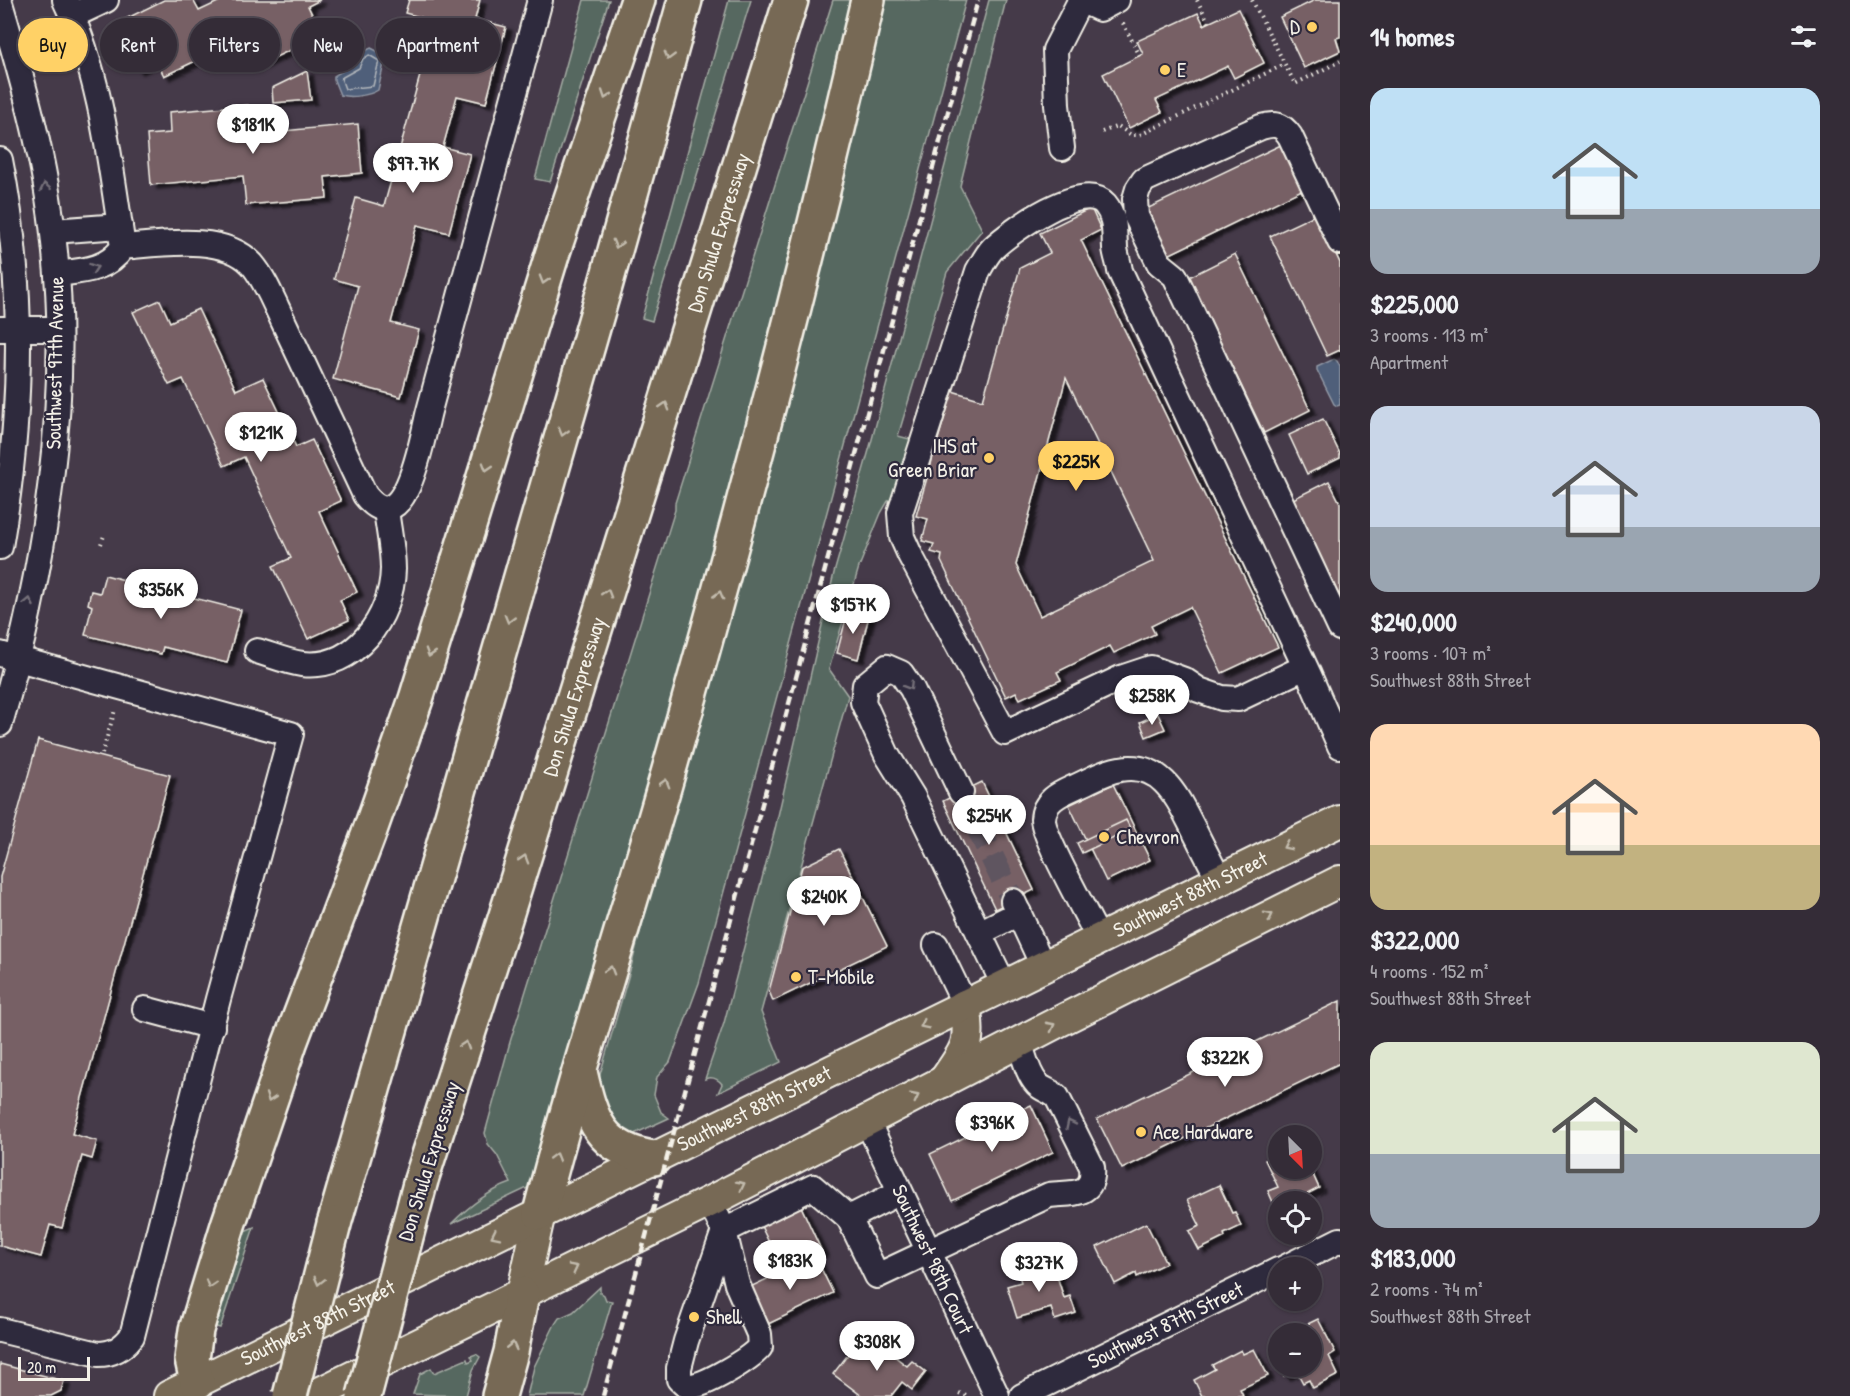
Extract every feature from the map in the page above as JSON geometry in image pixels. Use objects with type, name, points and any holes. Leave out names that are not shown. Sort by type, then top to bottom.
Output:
[{"type":"highway","points":[[191,1392],[196,1330],[228,1225],[290,1043],[368,836],[416,699],[552,255],[638,0]]},
{"type":"highway","points":[[290,1396],[334,1224],[606,284],[685,0]]},
{"type":"highway","name":"Don Shula Expressway","points":[[364,1396],[421,1180],[507,913],[791,0]]},
{"type":"highway","points":[[540,1213],[579,1071],[648,844],[722,585],[788,334],[868,0]]},
{"type":"highway","points":[[579,1071],[589,1109],[596,1124],[606,1136],[635,1155],[654,1158]]},
{"type":"highway","points":[[499,1396],[522,1294]]},
{"type":"main road","name":"Southwest 88th Street","points":[[191,1392],[540,1213],[1340,821]]},
{"type":"main road","points":[[313,1396],[711,1201],[1340,880]]},
{"type":"main road","points":[[943,1082],[963,1054],[969,1032],[965,1005]]},
{"type":"main road","points":[[522,1294],[540,1213]]},
{"type":"street","points":[[57,274],[86,270],[116,258],[122,237],[100,101],[89,62],[68,8],[106,0]]},
{"type":"street","points":[[53,231],[196,243],[219,247],[250,262],[277,308],[365,495],[376,507],[386,509],[401,499],[413,477],[540,0]]},
{"type":"street","points":[[1062,148],[1057,105],[1055,50],[1080,0],[1100,9],[1118,9]]},
{"type":"street","name":"Southwest 97th Avenue","points":[[0,3],[32,120],[53,231],[57,274],[58,329],[56,418],[49,503],[41,548],[8,656],[0,723]]},
{"type":"street","points":[[1340,242],[1290,136],[1276,124],[1261,127],[1144,180],[1138,189],[1136,216],[1159,263],[1175,276],[1340,628]]},
{"type":"street","name":"Southwest 97th Avenue","points":[[0,160],[14,255],[9,330],[14,450],[0,547]]},
{"type":"street","points":[[1305,667],[1238,699],[1222,698],[1199,690],[1184,680],[1151,668],[1121,678],[1005,733],[910,555],[902,537],[900,513],[978,271],[992,249],[1026,222],[1079,197],[1093,198],[1106,206],[1115,230],[1115,249],[1120,271],[1305,667],[1340,746]]},
{"type":"street","points":[[9,330],[58,329]]},
{"type":"street","points":[[257,651],[302,664],[315,663],[344,656],[368,638],[385,609],[393,569],[386,509]]},
{"type":"street","points":[[0,1330],[98,1354],[118,1350],[132,1336],[291,734],[8,656]]},
{"type":"street","points":[[961,792],[912,689],[901,673],[887,667],[865,685],[863,702],[888,755],[913,797],[1004,985]]},
{"type":"street","points":[[1099,939],[1045,831],[1044,810],[1057,796],[1107,772],[1131,768],[1147,771],[1160,778],[1176,794],[1219,879]]},
{"type":"street","points":[[979,933],[1016,907],[1043,966]]},
{"type":"street","points":[[936,945],[965,1005]]},
{"type":"street","points":[[146,1009],[212,1027]]},
{"type":"street","points":[[796,1157],[813,1187],[849,1218],[877,1276],[1049,1195],[1081,1192],[1089,1186],[1093,1177],[1092,1167],[1057,1097],[1052,1092],[1044,1090],[1033,1079],[1019,1042]]},
{"type":"street","name":"Southwest 98th Court","points":[[867,1121],[997,1396]]},
{"type":"street","points":[[711,1201],[724,1231],[737,1284],[759,1334],[760,1347],[745,1361],[693,1386],[685,1385],[679,1379],[679,1368],[724,1231],[813,1187]]},
{"type":"street","points":[[849,1218],[900,1192]]},
{"type":"street","points":[[1306,1257],[1340,1240]]},
{"type":"street","name":"Southwest 87th Street","points":[[1022,1396],[1268,1275]]},
{"type":"path","points":[[1197,0],[1209,23]]},
{"type":"path","points":[[1252,0],[1295,84],[1340,61]]},
{"type":"path","points":[[1118,9],[1140,56]]},
{"type":"path","points":[[1102,132],[1118,126],[1134,136],[1140,135],[1285,64]]},
{"type":"path","points":[[101,544],[105,533]]},
{"type":"path","points":[[102,754],[115,709],[105,706]]},
{"type":"path","points":[[959,1393],[966,1396]]},
{"type":"green space","points":[[584,0],[609,0],[550,182],[535,179]]},
{"type":"green space","points":[[729,0],[751,0],[652,321],[642,318]]},
{"type":"green space","points":[[833,0],[857,0],[808,215],[538,1183],[451,1224],[479,1200],[511,1183],[497,1155],[488,1144],[485,1133],[510,1042],[675,510],[675,503]]},
{"type":"green space","points":[[881,0],[966,0],[699,983],[670,1062],[657,1077],[654,1095],[661,1112],[669,1118],[632,1135],[616,1129],[597,1092],[599,1078],[631,967]]},
{"type":"green space","points":[[989,0],[1006,0],[960,186],[982,230],[947,272],[898,436],[917,441],[899,497],[888,501],[881,513],[859,567],[829,669],[848,696],[761,1012],[781,1062],[718,1093],[722,1084],[716,1079],[705,1079],[724,1023],[775,829],[834,573]]},
{"type":"green space","points":[[254,1227],[220,1328],[213,1326],[242,1232]]},
{"type":"green space","points":[[600,1287],[600,1292],[606,1300],[612,1301],[584,1396],[527,1396],[534,1367],[559,1318],[573,1312]]},
{"type":"green space","points":[[476,1354],[480,1357],[473,1370],[466,1396],[413,1394],[420,1374],[431,1368],[434,1373],[467,1359],[468,1362],[473,1360],[471,1356]]},
{"type":"water","points":[[371,48],[376,50],[376,72],[382,72],[378,90],[359,96],[340,95],[334,76],[340,72],[364,72],[364,52]]},
{"type":"water","points":[[1334,359],[1340,367],[1340,405],[1337,406],[1317,370],[1317,367]]},
{"type":"building","points":[[164,0],[193,0],[199,11],[222,0],[320,0],[308,6],[314,18],[292,18],[292,49],[280,55],[280,18],[189,18],[189,64],[177,70],[177,18],[127,18]]},
{"type":"building","points":[[409,0],[480,0],[475,18],[424,18],[405,13]]},
{"type":"building","name":"D","points":[[1315,0],[1340,0],[1340,37],[1336,38],[1340,51],[1304,68],[1280,17]]},
{"type":"building","name":"E","points":[[1238,9],[1264,63],[1234,78],[1228,66],[1156,100],[1162,112],[1129,128],[1103,74],[1143,54],[1137,41],[1198,13],[1204,25]]},
{"type":"building","points":[[500,25],[506,27],[500,50]]},
{"type":"building","points":[[307,72],[311,100],[273,103],[272,88]]},
{"type":"building","points":[[421,72],[494,72],[486,103],[457,96],[443,147],[470,154],[449,233],[417,225],[391,323],[419,330],[401,397],[333,379],[358,286],[334,279],[356,198],[384,206]]},
{"type":"building","points":[[248,105],[250,134],[358,124],[362,173],[325,177],[327,198],[246,205],[243,176],[151,185],[147,135],[170,133],[169,112]]},
{"type":"building","points":[[1285,143],[1306,188],[1162,258],[1140,212]]},
{"type":"building","name":"IHS at Green Briar","points":[[1091,208],[1101,230],[1081,240],[1278,647],[1222,673],[1190,607],[1151,626],[1155,634],[1114,653],[1110,646],[1057,672],[1061,680],[1020,699],[1016,692],[1006,697],[941,561],[942,555],[931,552],[934,544],[922,541],[928,519],[916,516],[952,391],[983,400],[1020,268],[1050,253],[1040,233]],"holes":[[[1066,378],[1154,561],[1040,616],[1016,565]]]},
{"type":"building","points":[[1317,214],[1340,263],[1340,350],[1327,356],[1270,236]]},
{"type":"building","points":[[1235,254],[1310,410],[1264,433],[1189,277]]},
{"type":"building","points":[[160,300],[170,322],[198,309],[236,390],[263,378],[296,447],[312,440],[341,501],[319,511],[357,592],[340,600],[349,620],[308,639],[273,566],[291,558],[244,457],[224,466],[183,379],[169,385],[133,312]]},
{"type":"building","points":[[1323,419],[1340,458],[1307,474],[1289,435]]},
{"type":"building","points":[[1329,481],[1340,503],[1340,612],[1285,503]]},
{"type":"building","points":[[105,575],[241,610],[227,663],[163,647],[161,654],[85,635],[92,606],[88,604],[91,591],[100,593]]},
{"type":"building","points":[[848,611],[869,616],[858,659],[837,653]]},
{"type":"building","points":[[1158,714],[1165,729],[1146,737],[1140,722]]},
{"type":"building","points":[[38,740],[170,775],[72,1134],[97,1141],[92,1159],[82,1156],[62,1228],[50,1225],[41,1257],[0,1246],[0,877]]},
{"type":"building","points":[[982,782],[1034,890],[995,909],[943,801]]},
{"type":"building","name":"Chevron","points":[[1113,784],[1150,860],[1106,881],[1069,805]]},
{"type":"building","name":"Chevron","points":[[1126,820],[1131,830],[1082,853],[1077,843]]},
{"type":"building","points":[[839,849],[887,946],[773,1001],[769,991],[802,867]]},
{"type":"building","points":[[1340,1001],[1340,1063],[1122,1169],[1097,1119]]},
{"type":"building","points":[[1031,1105],[1053,1152],[952,1201],[930,1154]]},
{"type":"building","points":[[1274,1179],[1315,1179],[1319,1188],[1313,1191],[1268,1191],[1278,1187]]},
{"type":"building","points":[[1219,1185],[1241,1226],[1199,1250],[1189,1231],[1200,1226],[1187,1200]]},
{"type":"building","name":"Shell","points":[[799,1202],[822,1252],[783,1271],[759,1222]]},
{"type":"building","points":[[1146,1223],[1166,1263],[1137,1277],[1136,1273],[1115,1284],[1097,1247]]},
{"type":"building","name":"Shell","points":[[815,1256],[833,1293],[766,1325],[748,1288]]},
{"type":"building","points":[[1044,1261],[1047,1273],[1055,1270],[1064,1298],[1070,1296],[1076,1313],[1055,1320],[1051,1308],[1017,1318],[1007,1286],[1021,1282],[1017,1269]]},
{"type":"building","points":[[1322,1327],[1335,1352],[1329,1356],[1338,1375],[1313,1388],[1309,1380],[1303,1383],[1300,1377],[1322,1377]]},
{"type":"building","points":[[876,1342],[907,1366],[912,1361],[926,1372],[912,1390],[902,1382],[891,1396],[862,1396],[833,1374],[857,1343],[868,1352]]},
{"type":"building","points":[[1254,1349],[1268,1376],[1240,1389],[1243,1395],[1240,1396],[1202,1396],[1194,1380],[1215,1369],[1212,1365],[1241,1350],[1243,1354]]},
{"type":"building","points":[[0,1364],[64,1381],[61,1391],[51,1396],[0,1396]]},
{"type":"tunnel","points":[[961,792],[1013,901]]},
{"type":"railway","points":[[603,1396],[978,0]]},
{"type":"place","name":"D","points":[[1312,27]]},
{"type":"place","name":"E","points":[[1165,70]]},
{"type":"place","name":"IHS at Green Briar","points":[[989,458]]},
{"type":"place","name":"Chevron","points":[[1104,837]]},
{"type":"place","name":"T-Mobile","points":[[796,977]]},
{"type":"place","name":"Ace Hardware","points":[[1141,1132]]},
{"type":"place","name":"Shell","points":[[694,1317]]}]
